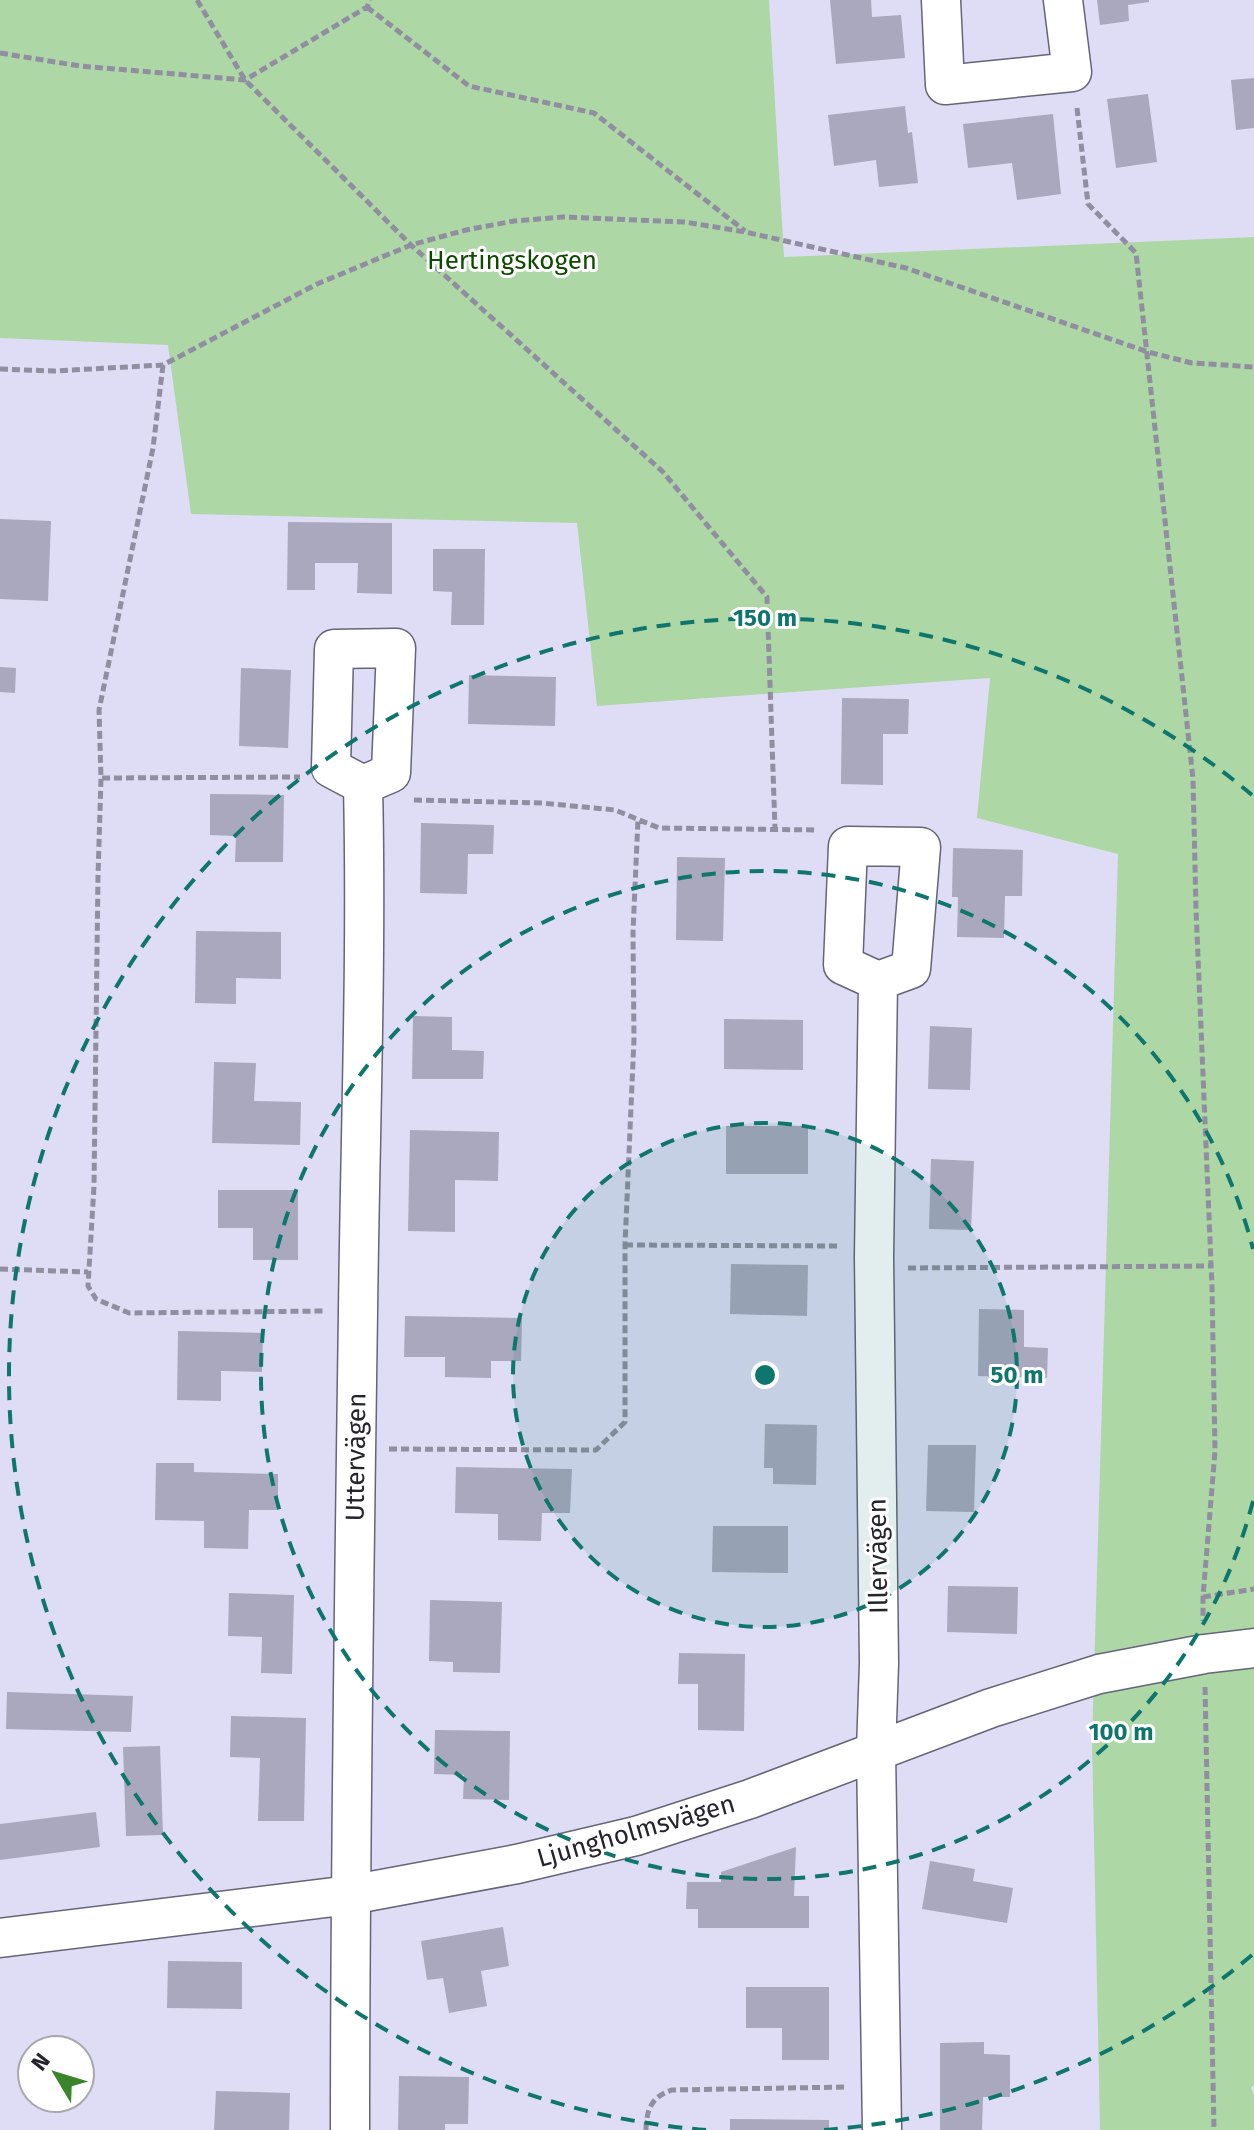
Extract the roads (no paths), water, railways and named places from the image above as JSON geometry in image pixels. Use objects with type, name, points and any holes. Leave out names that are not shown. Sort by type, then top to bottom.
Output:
[{"type":"street","points":[[941,0],[945,85],[1072,72],[1063,0]]},
{"type":"street","name":"Uttervägen","points":[[350,2130],[350,1895],[366,900],[363,785]]},
{"type":"street","points":[[848,846],[921,847],[911,969],[878,981],[843,965],[848,846]]},
{"type":"street","name":"Illervägen","points":[[878,981],[874,1257],[879,1663],[876,1751],[882,2130]]},
{"type":"street","name":"Ljungholmsvägen","points":[[0,1938],[350,1895],[517,1864],[636,1836],[750,1799],[991,1708],[1099,1674],[1254,1648]]},
{"type":"park label","name":"Hertingskogen","points":[[512,260]]}]
